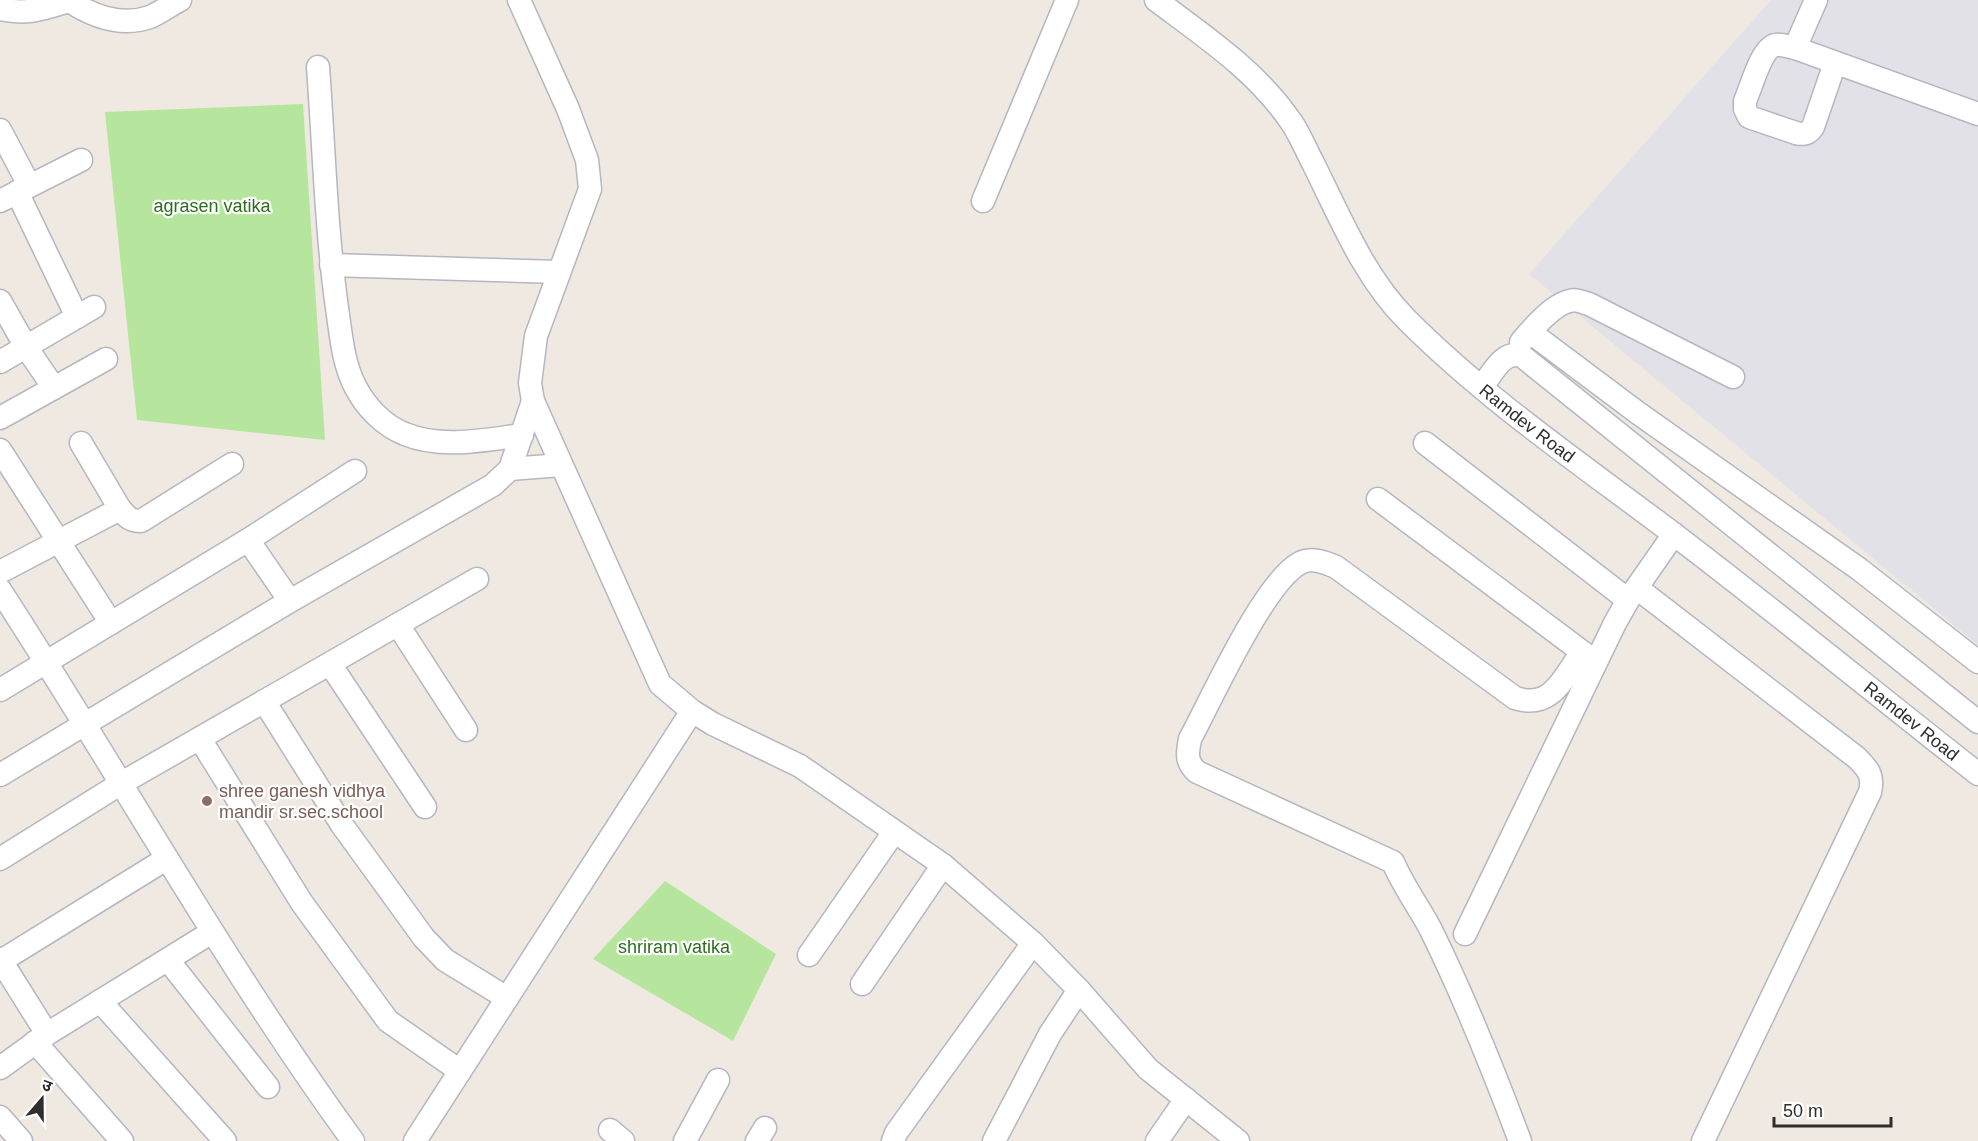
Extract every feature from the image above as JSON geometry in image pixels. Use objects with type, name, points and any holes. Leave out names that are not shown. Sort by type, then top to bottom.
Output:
[{"type":"street","points":[[0,9],[14,12],[36,12],[68,0],[90,13],[125,21],[150,17],[180,0]]},
{"type":"street","points":[[519,0],[568,109],[587,160],[590,189],[536,336],[530,382],[532,401],[660,684],[692,711],[713,724],[800,766],[943,865],[1033,943],[1079,990],[1148,1069],[1238,1141]]},
{"type":"street","points":[[983,201],[1067,0]]},
{"type":"street","name":"Ramdev Road","points":[[1156,0],[1235,60],[1266,88],[1293,124],[1358,252],[1381,291],[1404,318],[1450,362],[1499,367],[1674,534],[1978,774]]},
{"type":"street","points":[[1795,48],[1816,0]]},
{"type":"street","points":[[1835,63],[1813,127],[1809,132],[1803,135],[1796,134],[1749,117],[1745,109],[1745,101],[1764,55],[1772,46],[1779,45],[1795,48],[1978,114]]},
{"type":"street","points":[[318,68],[331,265],[344,355],[355,386],[366,404],[380,419],[404,434],[437,442],[522,435]]},
{"type":"street","points":[[0,130],[16,192],[85,312],[0,362]]},
{"type":"street","points":[[16,192],[81,160]]},
{"type":"street","points":[[331,265],[560,272]]},
{"type":"street","points":[[1499,367],[1530,332],[1558,306],[1577,300],[1733,377]]},
{"type":"street","points":[[0,301],[54,388]]},
{"type":"street","points":[[1530,332],[1638,413],[1859,569],[1978,662]]},
{"type":"street","points":[[1499,367],[1522,356],[1978,722]]},
{"type":"street","points":[[0,418],[106,359]]},
{"type":"street","points":[[0,775],[290,601],[485,490],[510,469],[532,401]]},
{"type":"street","points":[[81,443],[120,509],[128,518],[141,521],[232,464]]},
{"type":"street","points":[[1425,443],[1857,758],[1869,770],[1872,782],[1865,802],[1703,1141]]},
{"type":"street","points":[[0,450],[111,623]]},
{"type":"street","points":[[510,469],[561,465]]},
{"type":"street","points":[[0,690],[248,540],[355,471]]},
{"type":"street","points":[[1378,499],[1589,658]]},
{"type":"street","points":[[0,572],[120,509]]},
{"type":"street","points":[[1465,934],[1589,658],[1674,534]]},
{"type":"street","points":[[248,540],[290,601]]},
{"type":"street","points":[[1521,1141],[1484,1044],[1430,929],[1400,878],[1394,862],[1197,772],[1187,760],[1187,752],[1190,740],[1253,620],[1279,582],[1301,562],[1312,560],[1336,567],[1515,698],[1528,702],[1540,701],[1549,696],[1589,658]]},
{"type":"street","points":[[0,860],[120,784],[477,579]]},
{"type":"street","points":[[0,590],[47,662],[212,933],[318,1093],[353,1141]]},
{"type":"street","points":[[398,625],[466,730]]},
{"type":"street","points":[[330,664],[425,807]]},
{"type":"street","points":[[264,701],[342,825],[424,938],[445,960],[507,998]]},
{"type":"street","points":[[415,1141],[692,711]]},
{"type":"street","points":[[200,739],[302,903],[388,1021],[460,1071]]},
{"type":"street","points":[[809,955],[894,832]]},
{"type":"street","points":[[122,1141],[41,1038],[1,960],[166,859]]},
{"type":"street","points":[[862,984],[943,865]]},
{"type":"street","points":[[0,1068],[41,1038],[212,933]]},
{"type":"street","points":[[893,1141],[896,1133],[1033,943]]},
{"type":"street","points":[[168,960],[268,1087]]},
{"type":"street","points":[[994,1141],[1050,1034],[1079,990]]},
{"type":"street","points":[[100,1001],[225,1141]]},
{"type":"street","points":[[685,1141],[718,1080]]},
{"type":"street","points":[[1157,1141],[1186,1099]]},
{"type":"street","points":[[0,1117],[21,1141]]},
{"type":"shaded area","points":[[1771,0],[1978,0],[1978,645],[1529,274]]},
{"type":"green space","name":"agrasen vatika","points":[[303,104],[325,440],[137,420],[105,112]]},
{"type":"green space","name":"shriram vatika","points":[[665,881],[776,954],[733,1041],[593,959]]},
{"type":"place","name":"shree ganesh vidhya mandir sr.sec.school","points":[[207,801]]}]
